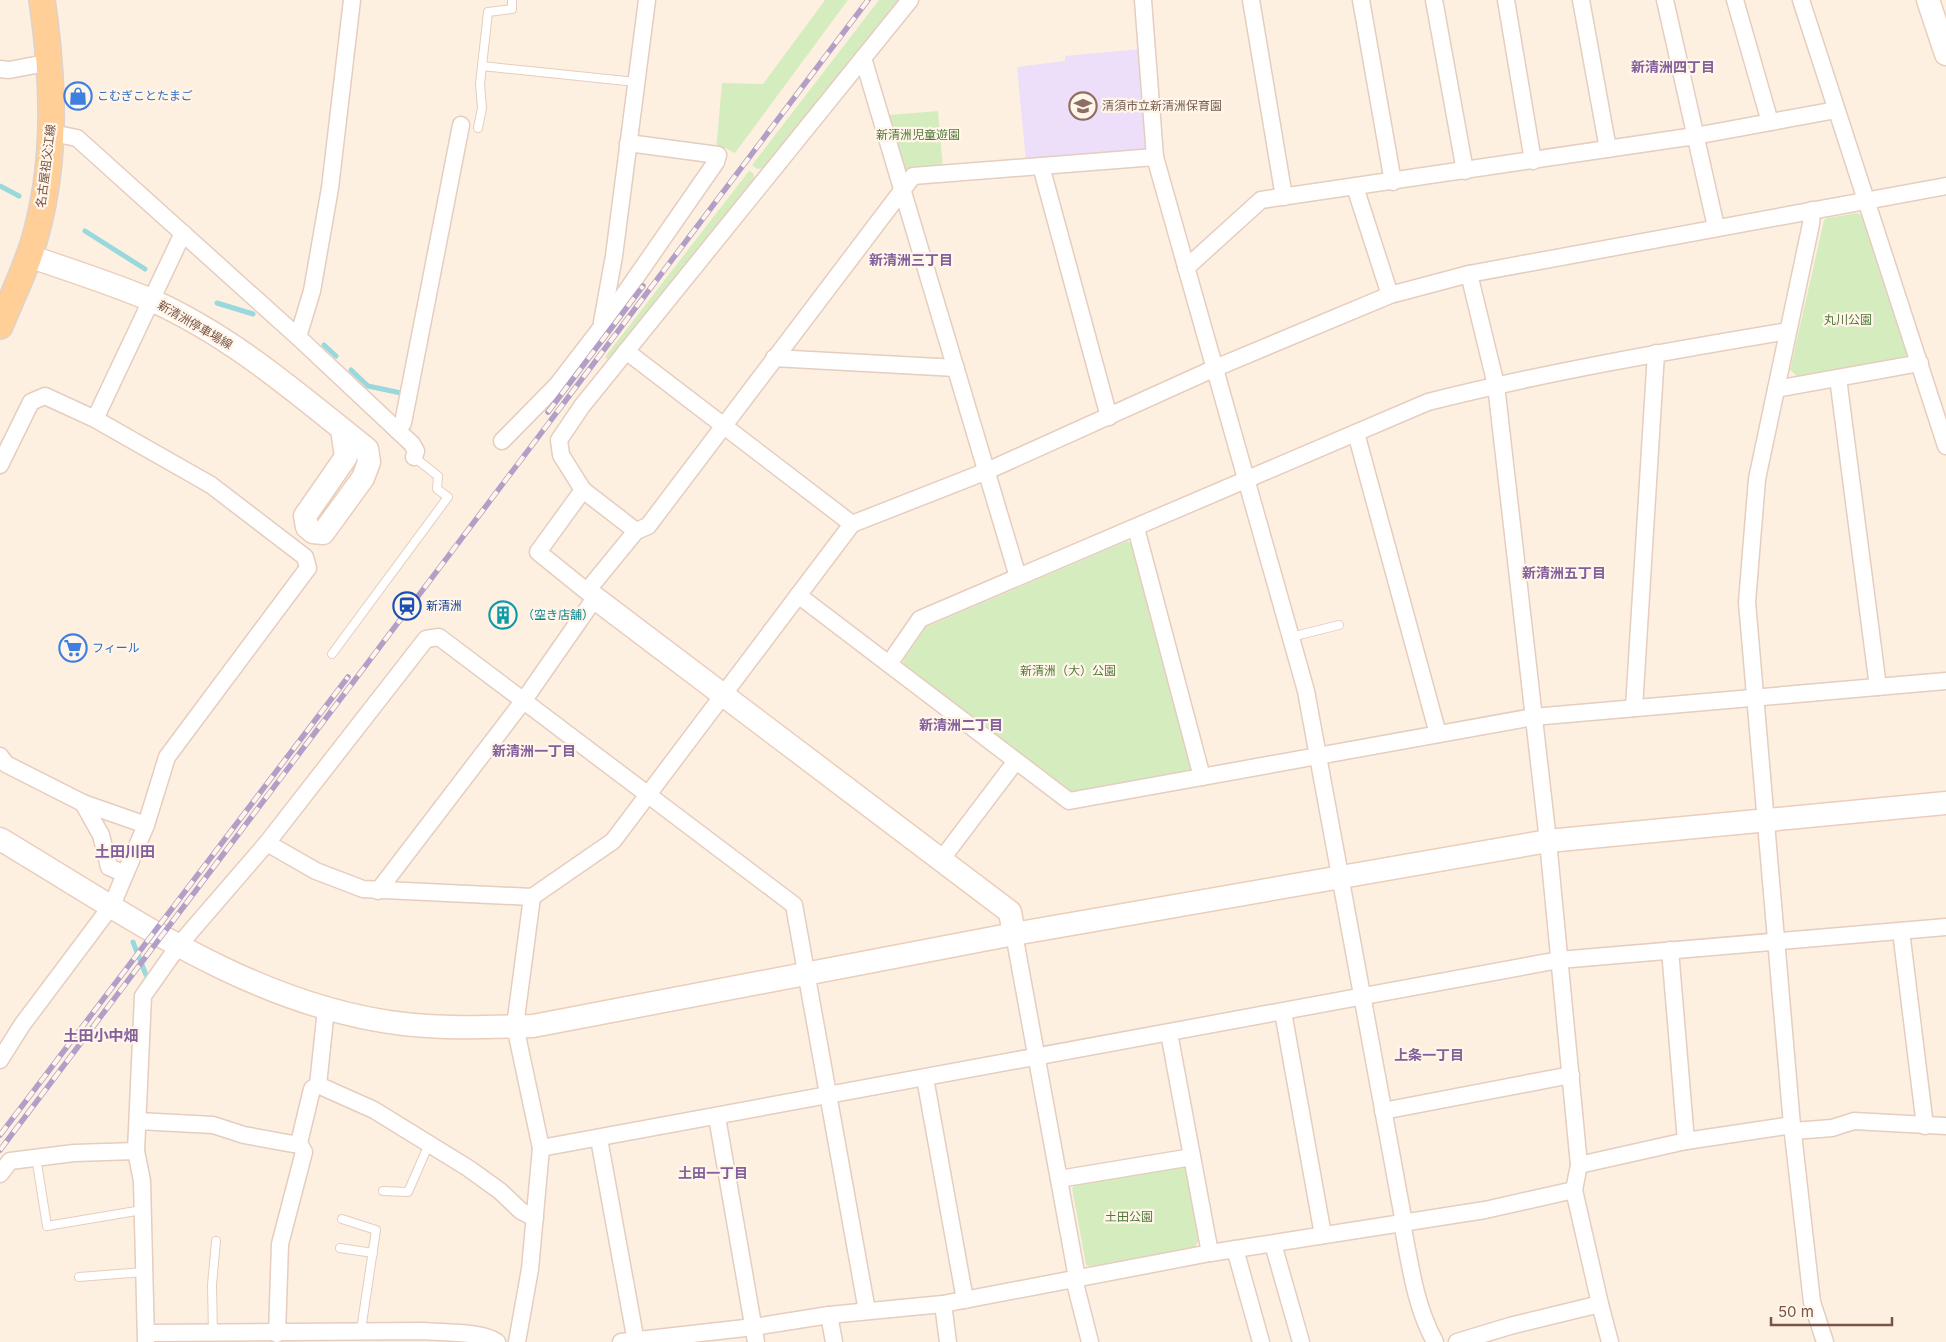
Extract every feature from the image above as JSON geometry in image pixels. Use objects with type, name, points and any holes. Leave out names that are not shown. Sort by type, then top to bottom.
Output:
[{"type":"main road","name":"名古屋祖父江線","points":[[0,326],[37,230],[52,133],[51,62],[42,0]]},
{"type":"street","points":[[298,337],[312,291],[330,188],[352,0]]},
{"type":"street","points":[[601,326],[614,256],[647,0]]},
{"type":"street","points":[[636,530],[583,490],[561,455],[559,440],[626,351],[910,0]]},
{"type":"street","points":[[1143,0],[1155,157],[1213,369],[1248,480],[1306,691],[1418,1301],[1427,1328],[1435,1342]]},
{"type":"street","points":[[1251,0],[1284,197]]},
{"type":"street","points":[[1361,0],[1393,182]]},
{"type":"street","points":[[1434,0],[1465,171]]},
{"type":"street","points":[[1506,0],[1533,160]]},
{"type":"street","points":[[1581,0],[1608,149]]},
{"type":"street","points":[[1665,0],[1716,227]]},
{"type":"street","points":[[1735,0],[1770,122]]},
{"type":"street","points":[[1801,0],[1946,446]]},
{"type":"street","points":[[1928,0],[1946,54]]},
{"type":"street","points":[[863,58],[1018,578]]},
{"type":"street","points":[[0,68],[9,70],[51,62]]},
{"type":"street","points":[[1186,268],[1261,200],[1695,136],[1836,110]]},
{"type":"street","points":[[397,430],[403,423],[460,125]]},
{"type":"street","points":[[52,133],[77,138],[298,337],[412,444],[416,451],[414,457]]},
{"type":"street","points":[[502,441],[557,385],[601,326],[716,162],[718,155],[628,142]]},
{"type":"street","points":[[596,598],[591,586],[636,530],[648,526],[913,176],[1155,157]]},
{"type":"street","points":[[1041,166],[1109,417]]},
{"type":"street","points":[[267,843],[316,871],[363,889],[532,897],[613,841],[852,524],[986,471],[1213,369],[1390,295],[1469,274],[1946,186]]},
{"type":"street","points":[[1355,187],[1390,295]]},
{"type":"street","points":[[1812,210],[1811,224],[1757,479],[1747,602],[1792,1128],[1812,1302],[1825,1342]]},
{"type":"street","points":[[95,419],[183,233]]},
{"type":"street","name":"新清洲停車場線","points":[[28,256],[151,300],[213,333],[280,378],[342,429]]},
{"type":"street","points":[[1469,274],[1496,385],[1548,841],[1580,1165],[1574,1190],[1610,1342]]},
{"type":"street","points":[[889,664],[920,619],[1428,402],[1496,385],[1656,353],[1788,331]]},
{"type":"street","points":[[626,351],[852,524]]},
{"type":"street","points":[[1634,708],[1656,353]]},
{"type":"street","points":[[774,358],[956,368]]},
{"type":"street","points":[[1776,389],[1920,363]]},
{"type":"street","points":[[1838,378],[1878,687]]},
{"type":"street","points":[[0,465],[31,402],[45,396],[95,419],[211,484],[305,557],[308,568],[167,758],[146,826],[112,905],[26,1019],[0,1060]]},
{"type":"street","points":[[1356,433],[1438,734]]},
{"type":"street","points":[[583,490],[538,552],[1010,912],[1038,1057],[1076,1279],[1090,1342]]},
{"type":"street","points":[[1136,528],[1202,777]]},
{"type":"street","points":[[798,595],[1069,801],[1533,717],[1946,681]]},
{"type":"street","points":[[378,890],[524,700],[596,598]]},
{"type":"street","points":[[497,1342],[492,1338],[463,1334],[407,1337],[361,1330],[231,1338],[213,1334],[146,1338],[142,1181],[136,1151],[143,996],[179,945],[267,843],[426,639],[439,637],[794,905],[867,1311]]},
{"type":"street","points":[[0,756],[6,764],[83,803],[146,826]]},
{"type":"street","points":[[941,860],[1016,761]]},
{"type":"street","points":[[83,803],[100,835],[109,867],[125,874]]},
{"type":"street","points":[[0,839],[179,945],[255,983],[326,1009],[403,1024],[458,1028],[532,1026],[1014,934],[1548,841],[1946,803]]},
{"type":"street","points":[[517,1342],[530,1269],[541,1148],[514,1026],[532,897]]},
{"type":"street","points":[[541,1148],[599,1139],[1559,960],[1946,928]]},
{"type":"street","points":[[1901,931],[1924,1126]]},
{"type":"street","points":[[1670,950],[1686,1141]]},
{"type":"street","points":[[318,1085],[326,1009]]},
{"type":"street","points":[[1283,1012],[1323,1235]]},
{"type":"street","points":[[1169,1033],[1210,1253]]},
{"type":"street","points":[[1383,1111],[1571,1075]]},
{"type":"street","points":[[925,1078],[966,1300]]},
{"type":"street","points":[[278,1334],[280,1244],[304,1152],[299,1143],[312,1089],[318,1085]]},
{"type":"street","points":[[318,1085],[374,1110],[500,1190],[521,1211],[535,1218]]},
{"type":"street","points":[[717,1117],[755,1334]]},
{"type":"street","points":[[1580,1165],[1686,1141],[1792,1128],[1832,1128],[1854,1121],[1946,1126]]},
{"type":"street","points":[[138,1122],[213,1125],[244,1135],[293,1144],[299,1143]]},
{"type":"street","points":[[599,1139],[631,1342],[755,1334],[829,1315],[943,1304],[1210,1253],[1485,1210],[1574,1190]]},
{"type":"street","points":[[0,1174],[10,1160],[74,1153],[136,1151]]},
{"type":"street","points":[[1059,1180],[1192,1157]]},
{"type":"street","points":[[1273,1244],[1301,1342]]},
{"type":"street","points":[[1235,1249],[1261,1342]]},
{"type":"street","points":[[943,1304],[948,1342]]},
{"type":"street","points":[[1457,1342],[1510,1326],[1600,1304]]},
{"type":"street","points":[[829,1315],[834,1342]]},
{"type":"lane","points":[[478,128],[482,108],[480,84],[488,12],[512,9],[512,0]]},
{"type":"lane","points":[[482,66],[636,82]]},
{"type":"lane","points":[[332,654],[448,497],[437,489],[438,476],[414,457]]},
{"type":"lane","points":[[1291,637],[1339,625]]},
{"type":"lane","points":[[383,1191],[408,1192],[429,1144]]},
{"type":"lane","points":[[36,1157],[47,1226],[142,1210]]},
{"type":"lane","points":[[342,1219],[376,1230],[361,1330]]},
{"type":"lane","points":[[213,1334],[212,1284],[216,1241]]},
{"type":"lane","points":[[340,1248],[373,1253]]},
{"type":"lane","points":[[79,1277],[144,1272]]},
{"type":"shaded area","name":"清須市立新清洲保育園","points":[[1141,49],[1148,145],[1142,152],[1026,162],[1017,67],[1065,61],[1065,56]]},
{"type":"green space","points":[[825,0],[848,0],[735,153],[725,148],[716,151],[722,83],[763,84]]},
{"type":"green space","points":[[879,0],[902,0],[764,168],[757,169],[752,165]]},
{"type":"green space","name":"新清洲児童遊園","points":[[938,111],[943,169],[908,171],[902,164],[889,115]]},
{"type":"green space","points":[[749,171],[753,173],[755,179],[608,360],[605,357]]},
{"type":"green space","name":"丸川公園","points":[[1858,213],[1863,217],[1908,353],[1903,359],[1799,378],[1790,370],[1824,220]]},
{"type":"green space","name":"新清洲（大）公園","points":[[1127,541],[1133,544],[1194,765],[1190,772],[1072,794],[904,668],[903,661],[926,627]]},
{"type":"green space","name":"土田公園","points":[[1180,1165],[1186,1169],[1199,1240],[1195,1247],[1092,1267],[1086,1265],[1072,1188],[1076,1184]]},
{"type":"waterway","points":[[0,186],[19,196]]},
{"type":"waterway","points":[[85,231],[145,269]]},
{"type":"waterway","points":[[217,303],[253,314]]},
{"type":"waterway","points":[[324,345],[336,356]]},
{"type":"waterway","points":[[351,370],[368,386],[401,393]]},
{"type":"waterway","points":[[133,942],[146,975]]},
{"type":"railway","points":[[0,1150],[868,0]]},
{"type":"railway","points":[[548,412],[643,286]]},
{"type":"railway","points":[[0,1135],[348,677]]},
{"type":"place","name":"こむぎことたまご","points":[[78,96]]},
{"type":"place","name":"清須市立新清洲保育園","points":[[1083,106]]},
{"type":"place","name":"新清洲","points":[[407,606]]},
{"type":"place","name":"（空き店舗）","points":[[503,615]]},
{"type":"place","name":"フィール","points":[[73,648]]},
{"type":"district","name":"新清洲四丁目","points":[[1673,67]]},
{"type":"district","name":"新清洲三丁目","points":[[911,260]]},
{"type":"district","name":"新清洲五丁目","points":[[1564,573]]},
{"type":"district","name":"新清洲二丁目","points":[[961,725]]},
{"type":"district","name":"新清洲一丁目","points":[[534,751]]},
{"type":"district","name":"土田川田","points":[[125,852]]},
{"type":"district","name":"土田小中畑","points":[[101,1036]]},
{"type":"district","name":"上条一丁目","points":[[1429,1055]]},
{"type":"district","name":"土田一丁目","points":[[713,1173]]}]
